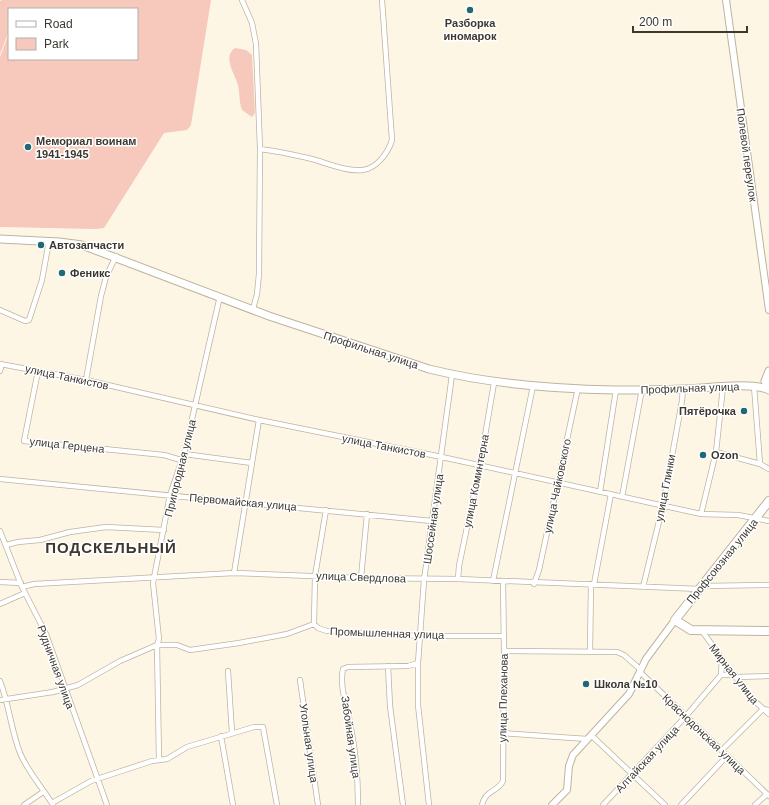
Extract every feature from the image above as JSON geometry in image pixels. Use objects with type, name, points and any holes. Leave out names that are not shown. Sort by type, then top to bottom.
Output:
[{"type":"highway","name":"Профсоюзная улица","points":[[675,620],[769,501]]},
{"type":"highway","points":[[675,620],[687,629],[702,631],[769,631]]},
{"type":"main road","name":"Профильная улица","points":[[0,239],[49,241],[82,245],[116,256],[269,316],[382,354],[452,375],[494,383],[616,390],[755,386]]},
{"type":"main road","points":[[755,386],[765,378],[769,371]]},
{"type":"main road","points":[[765,378],[765,384],[769,390]]},
{"type":"main road","points":[[755,386],[769,390]]},
{"type":"street","points":[[242,0],[256,38],[260,149],[258,294],[253,309]]},
{"type":"street","points":[[260,149],[285,153],[354,170],[370,168],[383,157],[390,148],[392,140],[382,0]]},
{"type":"street","name":"Полевой переулок","points":[[726,0],[769,310]]},
{"type":"street","points":[[0,310],[25,321],[29,320],[42,280],[49,241]]},
{"type":"street","points":[[86,380],[101,296],[106,277],[116,256]]},
{"type":"street","name":"Пригородная улица","points":[[159,760],[157,645],[159,639],[153,583],[170,495],[184,454],[220,296]]},
{"type":"street","points":[[0,371],[1,364]]},
{"type":"street","name":"улица Танкистов","points":[[1,364],[86,380],[259,420],[480,465],[701,514],[738,515],[769,521]]},
{"type":"street","name":"улица Герцена","points":[[38,371],[24,441],[164,455],[181,460]]},
{"type":"street","name":"Шоссейная улица","points":[[429,805],[418,705],[418,663],[424,580],[452,375]]},
{"type":"street","name":"улица Коминтерна","points":[[458,579],[459,566],[480,465],[494,383]]},
{"type":"street","points":[[493,581],[533,386]]},
{"type":"street","points":[[755,386],[760,464]]},
{"type":"street","points":[[701,514],[716,452],[723,387]]},
{"type":"street","name":"улица Чайковского","points":[[534,584],[539,570],[578,388]]},
{"type":"street","points":[[622,497],[642,389]]},
{"type":"street","name":"улица Глинки","points":[[643,587],[663,506],[683,389]]},
{"type":"street","points":[[600,492],[616,390]]},
{"type":"street","points":[[234,573],[259,420]]},
{"type":"street","points":[[716,452],[760,464],[769,469]]},
{"type":"street","points":[[184,454],[252,463]]},
{"type":"street","name":"Первомайская улица","points":[[0,479],[432,521]]},
{"type":"street","points":[[590,651],[592,584],[611,494]]},
{"type":"street","points":[[314,624],[315,576],[326,510]]},
{"type":"street","points":[[361,578],[367,514]]},
{"type":"street","points":[[6,546],[18,542],[40,540],[70,532],[106,527],[164,530]]},
{"type":"street","name":"Рудничная улица","points":[[0,531],[25,592],[46,634],[107,805]]},
{"type":"street","name":"улица Свердлова","points":[[0,582],[22,585],[234,573],[424,580],[458,579],[534,584],[592,584],[643,587],[769,585]]},
{"type":"street","name":"улица Плеханова","points":[[482,805],[485,796],[501,785],[503,781],[503,582]]},
{"type":"street","points":[[0,604],[25,592]]},
{"type":"street","points":[[552,805],[567,790],[570,760],[576,750],[629,694],[651,651],[675,620]]},
{"type":"street","name":"Промышленная улица","points":[[0,700],[65,689],[78,685],[120,661],[157,645],[177,645],[190,650],[239,644],[287,634],[314,624],[318,628],[327,631],[421,636],[504,636]]},
{"type":"street","name":"Мирная улица","points":[[702,631],[750,697],[769,714]]},
{"type":"street","points":[[504,651],[617,652],[624,655],[641,671]]},
{"type":"street","points":[[722,659],[721,675],[769,676]]},
{"type":"street","points":[[403,805],[390,706],[388,666],[408,666],[418,663]]},
{"type":"street","name":"Забойная улица","points":[[358,805],[358,781],[351,728],[345,700],[343,670],[348,667],[388,666]]},
{"type":"street","name":"Краснодонская улица","points":[[641,671],[768,795]]},
{"type":"street","points":[[228,672],[232,733]]},
{"type":"street","name":"Алтайская улица","points":[[603,805],[686,716],[721,675]]},
{"type":"street","name":"Угольная улица","points":[[300,680],[318,805]]},
{"type":"street","points":[[0,681],[7,699],[20,752],[26,766],[43,792],[53,804],[85,784],[98,779],[159,760],[172,758],[187,747],[221,736],[254,727],[263,727],[277,805]]},
{"type":"street","points":[[722,750],[762,709],[769,710]]},
{"type":"street","points":[[502,733],[589,737],[633,774],[665,805]]},
{"type":"street","points":[[221,736],[233,805]]},
{"type":"street","points":[[681,805],[727,756]]},
{"type":"street","points":[[24,805],[43,792]]},
{"type":"street","points":[[755,805],[768,795]]},
{"type":"green space","points":[[211,0],[191,125],[187,130],[164,133],[104,228],[0,227],[0,57],[8,36],[8,60],[138,60],[138,8],[8,8],[8,34],[0,54],[0,1]]},
{"type":"green space","points":[[235,48],[246,50],[252,55],[255,113],[252,117],[242,110],[238,85],[230,66],[229,61],[231,52]]},
{"type":"place","name":"Разборка иномарок","points":[[470,10]]},
{"type":"place","name":"Мемориал воинам 1941-1945","points":[[28,147]]},
{"type":"place","name":"Автозапчасти","points":[[41,245]]},
{"type":"place","name":"Феникс","points":[[62,273]]},
{"type":"place","name":"Пятёрочка","points":[[744,411]]},
{"type":"place","name":"Ozon","points":[[703,455]]},
{"type":"place","name":"Школа №10","points":[[586,684]]},
{"type":"district","name":"ПОДСКЕЛЬНЫЙ","points":[[111,547]]}]
